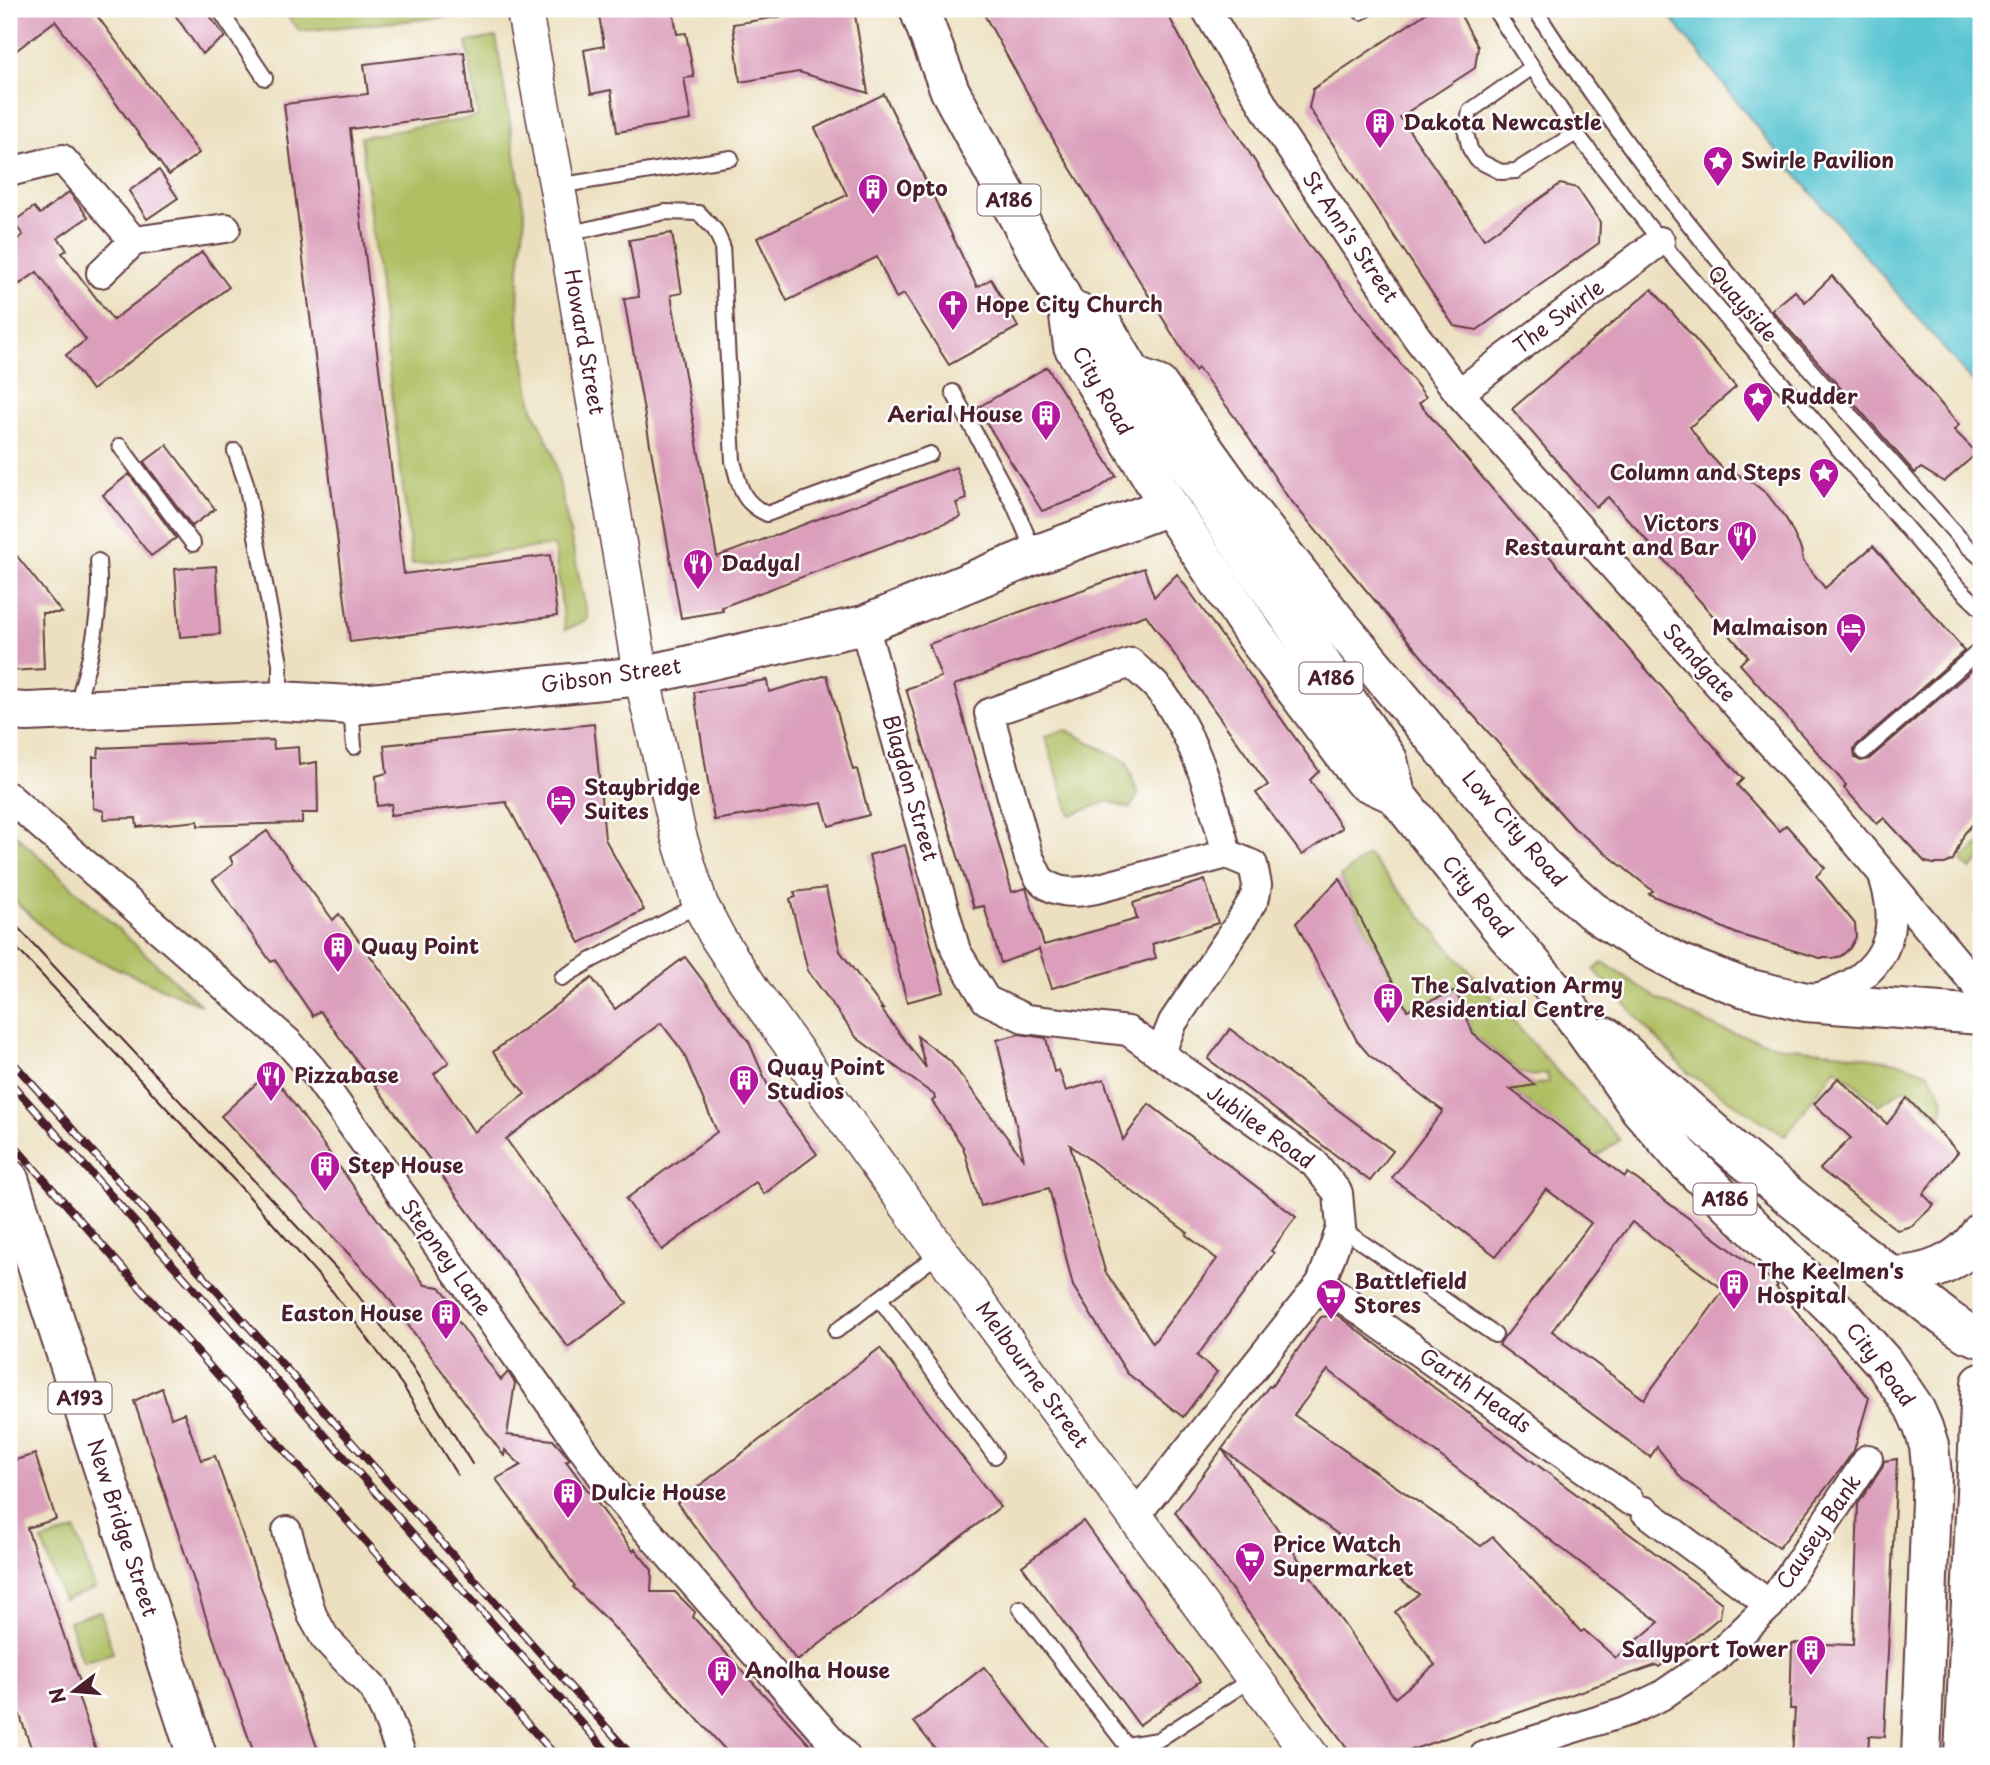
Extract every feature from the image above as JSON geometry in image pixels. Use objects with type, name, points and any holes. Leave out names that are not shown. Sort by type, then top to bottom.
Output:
[{"type":"main road","name":"City Road","points":[[919,9],[950,91],[1068,309],[1073,346],[1169,506],[1256,637],[1363,780],[1396,796],[1506,934],[1560,996],[1640,1109],[1670,1144],[1868,1343],[1914,1407],[1928,1446],[1932,1475],[1920,1756]]},
{"type":"main road","name":"Low City Road","points":[[1068,309],[1101,323],[1136,378],[1158,385],[1237,495],[1337,622],[1540,864],[1591,910],[1639,942],[1681,964],[1742,987],[1806,1002],[1981,1015]]},
{"type":"main road","name":"City Road","points":[[1136,378],[1172,440],[1254,566],[1388,760],[1396,796]]},
{"type":"main road","points":[[1169,506],[1174,476],[1172,440]]},
{"type":"main road","name":"City Road","points":[[1169,506],[1254,566]]},
{"type":"main road","name":"Gibson Street","points":[[15,714],[280,701],[351,705],[642,676],[864,625],[1035,555],[1169,506]]},
{"type":"main road","name":"Low City Road","points":[[1254,566],[1337,622]]},
{"type":"main road","name":"City Road","points":[[1560,996],[1734,1151],[1821,1222],[1948,1320],[1967,1333],[1981,1338]]},
{"type":"main road","name":"New Bridge Street","points":[[9,1179],[197,1756]]},
{"type":"main road","points":[[1891,1276],[1909,1276],[1940,1267],[1966,1250],[1981,1231]]},
{"type":"main road","points":[[1964,1756],[1976,1647],[1981,1383]]},
{"type":"street","name":"Howard Street","points":[[524,9],[566,234],[642,676],[679,837],[700,904]]},
{"type":"street","name":"St Ann's Street","points":[[1206,9],[1278,130],[1416,336],[1459,393],[1512,453]]},
{"type":"street","points":[[9,172],[62,159],[134,241]]},
{"type":"street","points":[[101,273],[134,241],[226,228]]},
{"type":"street","name":"The Swirle","points":[[1459,393],[1660,242]]},
{"type":"street","name":"Sandgate","points":[[1512,453],[1815,793],[1981,991]]},
{"type":"street","name":"Blagdon Street","points":[[864,625],[956,951]]},
{"type":"street","points":[[1160,1054],[1173,1022],[1255,897],[1257,884],[1253,865],[1227,854],[1096,889],[1061,892],[1041,880],[1030,858],[989,713],[1131,663],[1161,691],[1191,739],[1212,799],[1227,854]]},
{"type":"street","name":"Stepney Lane","points":[[9,797],[289,1043],[312,1069],[612,1490],[845,1756]]},
{"type":"street","name":"Sandgate","points":[[1806,1002],[1856,981],[1875,963],[1888,939],[1891,927],[1890,899],[1882,874]]},
{"type":"street","name":"Melbourne Street","points":[[700,904],[718,938],[754,993],[1311,1756]]},
{"type":"street","name":"Jubilee Road","points":[[956,951],[986,1000],[1026,1019],[1128,1031],[1314,1163],[1338,1193],[1341,1228],[1321,1283],[1135,1516]]},
{"type":"street","name":"Garth Heads","points":[[1321,1283],[1637,1505],[1770,1605]]},
{"type":"street","name":"Causey Bank","points":[[1484,1756],[1629,1711],[1661,1696],[1713,1660],[1770,1605],[1868,1459]]},
{"type":"street","points":[[287,1531],[312,1615],[325,1638],[374,1689],[402,1756]]},
{"type":"lane","points":[[219,9],[265,78]]},
{"type":"lane","name":"Quayside","points":[[1494,9],[1576,133],[1660,242],[1951,580],[1981,608]]},
{"type":"lane","name":"Quayside","points":[[1535,9],[1637,158],[1719,262],[1940,517],[1981,558]]},
{"type":"lane","points":[[1531,68],[1470,111],[1465,133],[1477,160],[1501,172],[1516,171],[1576,133]]},
{"type":"lane","points":[[557,186],[731,158]]},
{"type":"lane","points":[[566,234],[665,212],[699,213],[715,230],[722,245],[733,461],[741,490],[752,507],[767,514],[930,454]]},
{"type":"lane","points":[[953,393],[1014,505],[1035,555]]},
{"type":"lane","points":[[120,446],[193,544]]},
{"type":"lane","points":[[235,451],[246,483],[280,663],[280,701]]},
{"type":"lane","points":[[76,709],[97,626],[100,585],[98,561]]},
{"type":"lane","points":[[1863,752],[1981,649]]},
{"type":"lane","points":[[351,705],[354,747]]},
{"type":"lane","points":[[562,978],[700,904]]},
{"type":"lane","points":[[1341,1228],[1495,1335]]},
{"type":"lane","points":[[836,1331],[942,1252]]},
{"type":"lane","points":[[880,1299],[995,1456]]},
{"type":"lane","points":[[1020,1608],[1126,1745],[1158,1740],[1254,1678]]},
{"type":"green space","points":[[281,9],[488,9],[489,13],[300,31]]},
{"type":"green space","points":[[496,37],[525,217],[519,269],[518,322],[532,406],[553,453],[588,619],[565,630],[554,545],[412,564],[361,137],[478,117],[467,42]]},
{"type":"green space","points":[[1066,730],[1127,762],[1138,795],[1129,809],[1109,801],[1070,815],[1045,736]]},
{"type":"green space","points":[[9,829],[201,1005],[59,943],[9,895]]},
{"type":"green space","points":[[1981,843],[1981,859],[1970,869],[1961,860]]},
{"type":"green space","points":[[1368,855],[1620,1140],[1597,1156],[1488,1072],[1532,1085],[1549,1082],[1547,1073],[1532,1076],[1520,1072],[1473,1034],[1456,991],[1407,1010],[1340,877]]},
{"type":"green space","points":[[1603,962],[1658,999],[1719,1029],[1783,1047],[1902,1063],[1929,1073],[1944,1100],[1941,1119],[1905,1088],[1879,1105],[1836,1068],[1785,1136],[1688,1073],[1594,970]]},
{"type":"green space","points":[[75,1530],[95,1589],[63,1600],[42,1541]]},
{"type":"green space","points":[[100,1611],[113,1653],[82,1662],[69,1621]]},
{"type":"water","points":[[1664,9],[1981,9],[1981,392],[1772,146]]},
{"type":"building","points":[[21,9],[92,9],[199,153],[169,175],[55,21],[9,56],[9,18]]},
{"type":"building","points":[[171,9],[205,9],[225,37],[202,54]]},
{"type":"building","points":[[598,9],[673,9],[677,34],[686,33],[694,77],[684,78],[691,120],[617,132],[611,90],[591,94],[584,50],[604,46]]},
{"type":"building","points":[[791,9],[854,9],[868,93],[799,72],[740,82],[733,24],[792,15]]},
{"type":"building","points":[[981,9],[1165,9],[1199,73],[1306,242],[1426,397],[1419,403],[1743,779],[1737,785],[1779,831],[1786,825],[1825,868],[1816,876],[1855,924],[1856,937],[1850,948],[1841,956],[1820,958],[1737,934],[1649,894],[1653,891],[1574,828],[1439,677],[1287,496],[1239,423],[1198,368],[1195,371],[1058,148]]},
{"type":"building","name":"Dakota Newcastle","points":[[1432,9],[1459,12],[1478,47],[1475,68],[1400,117],[1484,239],[1560,184],[1577,188],[1600,222],[1599,243],[1477,330],[1454,326],[1309,108],[1313,89]]},
{"type":"building","points":[[464,52],[471,113],[350,129],[404,574],[550,555],[557,616],[350,642],[284,104],[368,94],[364,64]]},
{"type":"building","name":"Opto","points":[[884,94],[977,287],[991,279],[1018,327],[949,365],[904,294],[896,298],[877,257],[787,301],[757,238],[847,195],[815,128]]},
{"type":"building","points":[[159,170],[178,198],[147,219],[129,191]]},
{"type":"building","points":[[69,192],[88,217],[58,238],[67,250],[62,253],[113,320],[202,252],[229,287],[92,390],[66,355],[86,340],[37,272],[20,284],[9,268],[9,246],[23,235],[13,222],[34,207],[40,214]]},
{"type":"building","points":[[672,233],[682,293],[671,295],[717,557],[956,467],[967,499],[956,503],[961,517],[722,607],[723,611],[681,618],[624,299],[639,297],[629,240]]},
{"type":"building","points":[[1832,276],[1959,425],[1954,430],[1977,453],[1944,482],[1921,468],[1915,473],[1772,310],[1795,291],[1805,302]]},
{"type":"building","points":[[1652,289],[1736,387],[1690,427],[1708,453],[1723,469],[1753,483],[1767,494],[1787,520],[1801,549],[1803,561],[1825,588],[1873,546],[1964,651],[1857,745],[1854,750],[1855,758],[1861,761],[1869,759],[1977,666],[1981,671],[1981,815],[1964,834],[1953,860],[1945,864],[1925,862],[1884,818],[1877,824],[1740,664],[1748,656],[1672,569],[1608,497],[1596,507],[1512,409]]},
{"type":"building","name":"Aerial House","points":[[1047,367],[1116,476],[1092,493],[1042,511],[977,408]]},
{"type":"building","points":[[167,445],[215,509],[192,526],[144,462]]},
{"type":"building","points":[[129,474],[176,538],[151,556],[103,495]]},
{"type":"building","points":[[9,546],[62,613],[42,613],[44,669],[9,671]]},
{"type":"building","points":[[216,566],[220,634],[180,637],[175,569]]},
{"type":"building","points":[[1144,568],[1154,597],[1177,574],[1319,771],[1310,780],[1342,828],[1302,855],[1256,793],[1268,785],[1146,615],[954,685],[1012,892],[1026,888],[1044,945],[1137,919],[1133,903],[1205,880],[1218,923],[1152,944],[1156,958],[1052,988],[1039,949],[1001,963],[984,906],[974,908],[906,689],[941,677],[929,644]]},
{"type":"building","points":[[827,675],[853,770],[857,769],[869,815],[829,826],[822,803],[714,820],[694,692],[767,680],[769,692]]},
{"type":"building","name":"Staybridge Suites","points":[[594,724],[605,839],[644,910],[580,943],[506,802],[390,815],[392,804],[377,806],[376,776],[387,773],[384,745]]},
{"type":"building","points":[[273,740],[274,749],[298,747],[299,765],[317,762],[318,813],[302,813],[302,823],[198,826],[198,821],[137,827],[136,818],[104,819],[104,811],[93,808],[93,757],[98,757],[99,748]]},
{"type":"building","points":[[267,831],[333,920],[339,914],[449,1062],[434,1074],[474,1132],[525,1094],[493,1052],[592,978],[615,1009],[685,957],[749,1042],[771,1093],[817,1154],[764,1194],[756,1182],[662,1250],[626,1199],[717,1132],[683,1052],[661,1023],[506,1139],[627,1303],[568,1347],[320,1011],[313,1016],[275,960],[271,962],[213,880],[233,864],[230,857]]},
{"type":"building","points":[[905,845],[944,992],[907,1002],[869,855]]},
{"type":"building","points":[[1340,878],[1407,1010],[1456,991],[1473,1034],[1535,1085],[1510,1089],[1625,1177],[1628,1173],[1778,1285],[1776,1287],[1869,1398],[1854,1450],[1779,1548],[1682,1479],[1657,1447],[1650,1457],[1499,1345],[1591,1223],[1546,1189],[1496,1256],[1392,1178],[1443,1111],[1369,1055],[1357,1041],[1296,923]],"holes":[[[1632,1222],[1724,1290],[1644,1399],[1552,1331]]]},
{"type":"building","points":[[826,888],[840,951],[881,1009],[926,1068],[917,1036],[950,1061],[1024,1160],[997,1040],[1019,1034],[1046,1038],[1054,1072],[1059,1070],[1066,1091],[1104,1079],[1123,1140],[1149,1104],[1296,1217],[1271,1251],[1274,1253],[1197,1356],[1217,1372],[1183,1417],[1127,1373],[1073,1286],[1049,1188],[981,1206],[963,1147],[932,1101],[935,1099],[934,1095],[857,1038],[808,971],[790,899],[796,897],[794,892]],"holes":[[[1070,1145],[1188,1233],[1186,1235],[1217,1259],[1153,1343],[1105,1271]]]},
{"type":"building","points":[[1230,1029],[1393,1151],[1370,1181],[1208,1059]]},
{"type":"building","points":[[270,1071],[425,1285],[440,1287],[452,1302],[447,1306],[501,1380],[508,1372],[515,1383],[507,1435],[553,1440],[570,1459],[566,1461],[633,1551],[635,1549],[652,1570],[651,1592],[675,1592],[695,1612],[693,1617],[820,1756],[731,1756],[609,1622],[573,1587],[575,1586],[496,1479],[521,1465],[505,1450],[504,1456],[384,1292],[221,1116]]},
{"type":"building","points":[[1838,1078],[1887,1124],[1907,1098],[1958,1152],[1923,1194],[1934,1205],[1912,1226],[1897,1230],[1820,1169],[1851,1138],[1814,1104]]},
{"type":"building","points":[[1337,1315],[1722,1603],[1720,1617],[1659,1667],[1656,1665],[1394,1756],[1353,1756],[1175,1512],[1269,1386],[1271,1387],[1321,1317]],"holes":[[[1328,1370],[1659,1622],[1616,1658],[1584,1630],[1581,1632],[1493,1537],[1481,1546],[1294,1415]],[[1222,1449],[1419,1594],[1395,1612],[1435,1665],[1395,1698]]]},
{"type":"building","points":[[880,1348],[1000,1507],[797,1661],[677,1503]]},
{"type":"building","points":[[162,1388],[171,1418],[184,1413],[201,1460],[215,1456],[320,1756],[255,1756],[134,1401]]},
{"type":"building","points":[[35,1454],[56,1519],[27,1528],[82,1688],[76,1690],[98,1756],[34,1756],[18,1710],[15,1711],[9,1694],[9,1462]]},
{"type":"building","points":[[1897,1459],[1884,1737],[1869,1736],[1868,1756],[1792,1756],[1795,1709],[1790,1709],[1792,1643],[1853,1645],[1858,1504],[1884,1461]]},
{"type":"building","points":[[1083,1521],[1200,1681],[1139,1725],[1022,1566]]},
{"type":"building","points":[[984,1667],[1054,1756],[941,1756],[914,1722]]},
{"type":"tram line","points":[[9,918],[344,1277],[412,1366],[472,1464]]},
{"type":"tram line","points":[[9,940],[247,1194],[333,1292],[403,1386],[457,1475]]},
{"type":"railway","points":[[9,1058],[632,1756]]},
{"type":"railway","points":[[9,1081],[611,1756]]},
{"type":"railway","points":[[9,1140],[556,1756]]},
{"type":"place","name":"Dakota Newcastle","points":[[1380,150]]},
{"type":"place","name":"Swirle Pavilion","points":[[1718,188]]},
{"type":"place","name":"Opto","points":[[873,216]]},
{"type":"place","name":"Hope City Church","points":[[953,332]]},
{"type":"place","name":"Rudder","points":[[1758,424]]},
{"type":"place","name":"Aerial House","points":[[1046,442]]},
{"type":"place","name":"Column and Steps","points":[[1824,500]]},
{"type":"place","name":"Victors Restaurant and Bar","points":[[1742,563]]},
{"type":"place","name":"Dadyal","points":[[698,591]]},
{"type":"place","name":"Malmaison","points":[[1851,655]]},
{"type":"place","name":"Staybridge Suites","points":[[561,827]]},
{"type":"place","name":"Quay Point","points":[[338,974]]},
{"type":"place","name":"The Salvation Army Residential Centre","points":[[1388,1025]]},
{"type":"place","name":"Pizzabase","points":[[271,1103]]},
{"type":"place","name":"Quay Point Studios","points":[[744,1107]]},
{"type":"place","name":"Step House","points":[[325,1193]]},
{"type":"place","name":"The Keelmen's Hospital","points":[[1734,1311]]},
{"type":"place","name":"Battlefield Stores","points":[[1331,1321]]},
{"type":"place","name":"Easton House","points":[[446,1341]]},
{"type":"place","name":"Dulcie House","points":[[568,1520]]},
{"type":"place","name":"Price Watch Supermarket","points":[[1250,1584]]},
{"type":"place","name":"Sallyport Tower","points":[[1811,1677]]},
{"type":"place","name":"Anolha House","points":[[722,1698]]}]
